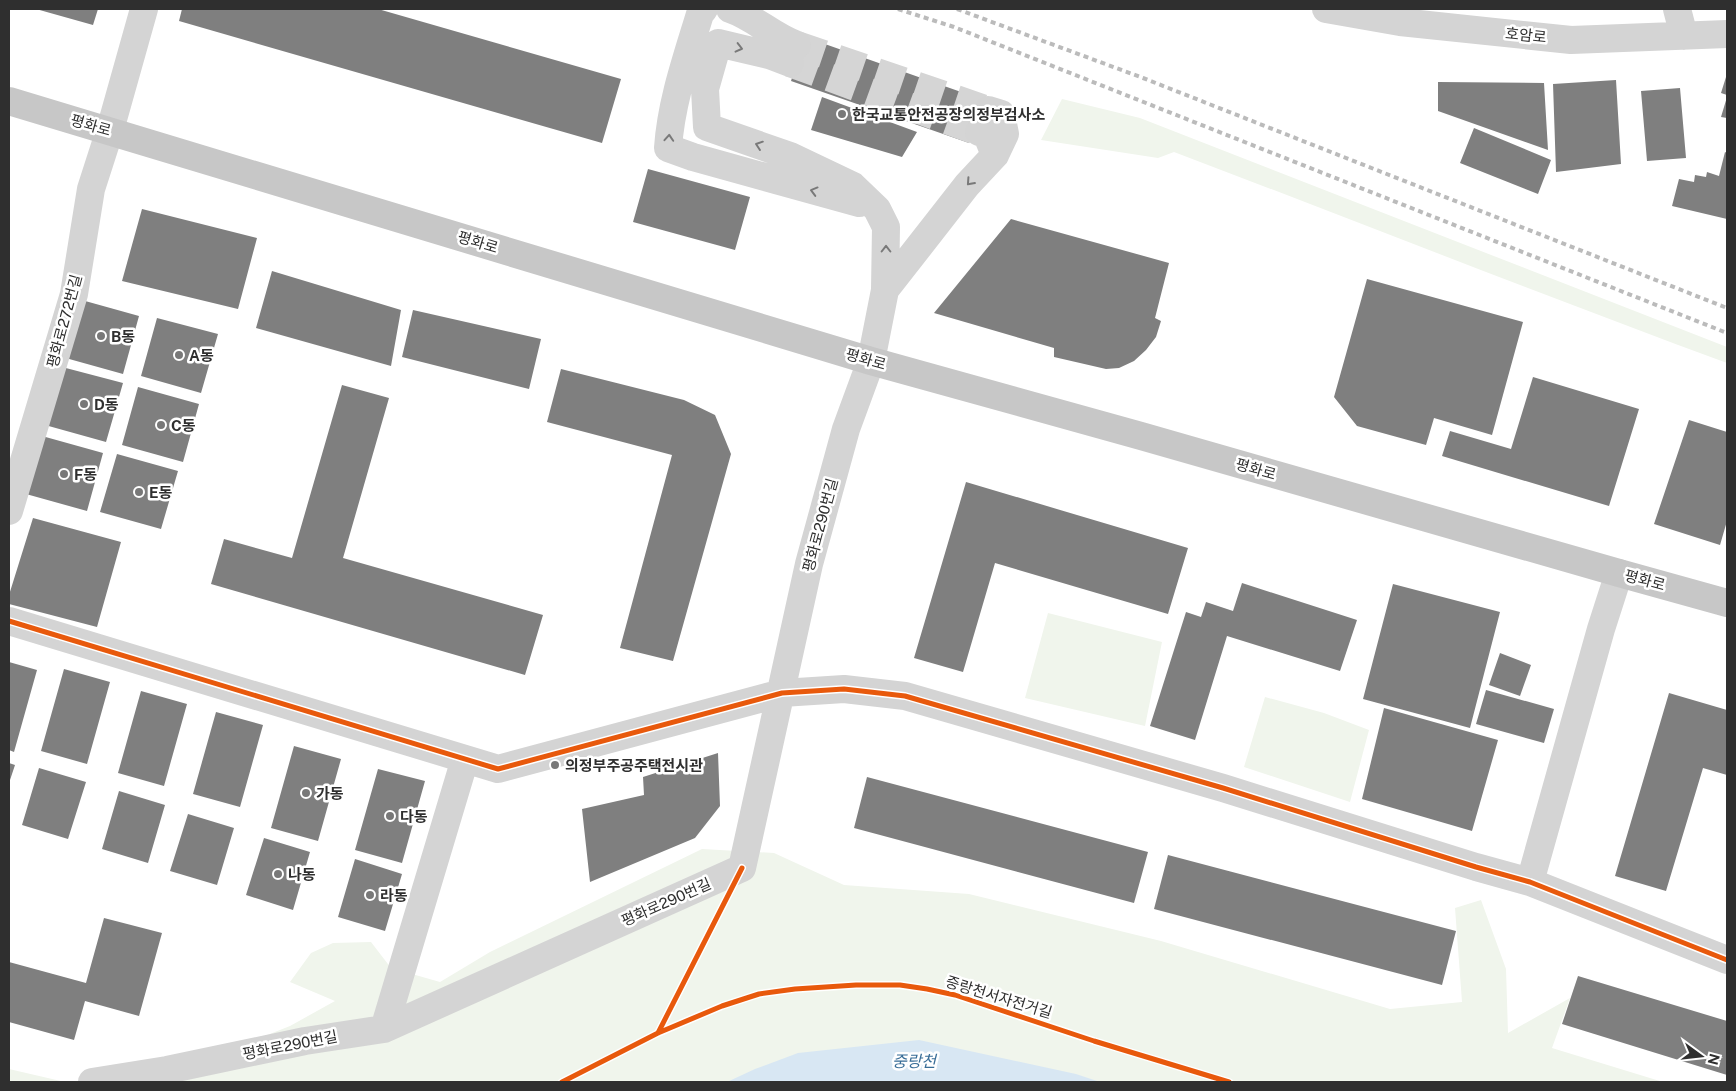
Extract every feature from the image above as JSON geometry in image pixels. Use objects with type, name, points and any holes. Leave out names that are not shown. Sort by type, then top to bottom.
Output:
[{"type":"main road","name":"평화로","points":[[9,101],[871,361],[1727,603]]},
{"type":"street","name":"평화로272번길","points":[[9,511],[74,294],[90,189],[110,130],[144,9]]},
{"type":"street","points":[[704,9],[700,14],[682,73],[669,130],[668,148],[693,157],[877,208]]},
{"type":"street","points":[[730,9],[740,13],[782,40],[793,54],[769,55],[718,43],[705,89],[707,127],[790,156],[852,186],[877,208]]},
{"type":"street","name":"호암로","points":[[1326,9],[1400,22],[1570,40],[1727,34]]},
{"type":"street","points":[[1677,9],[1684,36]]},
{"type":"street","points":[[885,290],[967,186],[995,155],[1004,134],[1001,114],[984,121]]},
{"type":"street","name":"평화로290번길","points":[[92,1082],[167,1070],[305,1041],[384,1029],[742,868],[812,555],[846,429],[871,361],[885,290],[886,227],[877,208]]},
{"type":"street","points":[[1530,882],[1601,629],[1619,573]]},
{"type":"street","points":[[9,621],[498,769],[782,693],[844,689],[905,696],[1223,788],[1530,882],[1727,960]]},
{"type":"street","points":[[384,1029],[465,759]]},
{"type":"shaded area","points":[[1062,99],[1140,118],[1727,347],[1727,363],[1174,152],[1158,158],[1041,140]]},
{"type":"shaded area","points":[[1048,613],[1162,642],[1145,726],[1025,698]]},
{"type":"shaded area","points":[[1265,697],[1324,713],[1369,730],[1350,802],[1244,767]]},
{"type":"shaded area","points":[[702,849],[774,853],[844,885],[969,894],[1161,941],[1390,1009],[1462,1002],[1455,908],[1481,900],[1506,969],[1508,1033],[1570,998],[1552,1048],[1663,1082],[149,1082],[290,1026],[335,1001],[290,982],[311,953],[333,943],[371,942],[391,968],[440,982],[490,952]]},
{"type":"shaded area","points":[[9,1069],[65,1082],[9,1082]]},
{"type":"water","name":"중랑천","points":[[919,1040],[1076,1074],[1100,1082],[727,1082],[798,1053]]},
{"type":"building","points":[[36,9],[98,9],[93,25]]},
{"type":"building","points":[[182,9],[378,9],[621,79],[602,143],[179,21]]},
{"type":"building","points":[[805,37],[981,99],[969,143],[791,81]]},
{"type":"building","points":[[1727,77],[1727,95],[1721,93]]},
{"type":"building","points":[[1616,80],[1621,164],[1556,172],[1553,84]]},
{"type":"building","points":[[1438,82],[1544,83],[1548,150],[1438,111]]},
{"type":"building","points":[[1680,88],[1686,158],[1647,161],[1641,91]]},
{"type":"building","name":"한국교통안전공장의정부검사소","points":[[822,97],[917,132],[902,157],[811,130]]},
{"type":"building","points":[[1727,97],[1727,118],[1721,117]]},
{"type":"building","points":[[1474,128],[1551,160],[1538,194],[1460,163]]},
{"type":"building","points":[[1725,152],[1727,153],[1727,219],[1672,206],[1679,179],[1694,182],[1695,175],[1706,177],[1707,172],[1719,176]]},
{"type":"building","points":[[648,169],[750,197],[735,250],[633,222]]},
{"type":"building","points":[[142,209],[257,238],[238,309],[122,281]]},
{"type":"building","points":[[1011,219],[1169,263],[1155,318],[1161,321],[1156,337],[1146,350],[1134,361],[1119,368],[1106,369],[1054,357],[1054,348],[934,313]]},
{"type":"building","points":[[272,271],[401,310],[391,366],[256,328]]},
{"type":"building","points":[[1367,279],[1523,322],[1492,435],[1434,418],[1426,445],[1357,426],[1334,397]]},
{"type":"building","name":"B동","points":[[78,299],[139,316],[123,374],[62,357]]},
{"type":"building","points":[[413,310],[541,339],[529,389],[402,357]]},
{"type":"building","name":"A동","points":[[157,318],[218,334],[201,393],[141,376]]},
{"type":"building","name":"D동","points":[[62,367],[123,383],[106,442],[45,425]]},
{"type":"building","points":[[561,369],[684,400],[715,415],[731,454],[673,661],[620,648],[672,455],[547,422]]},
{"type":"building","points":[[1533,377],[1639,409],[1609,506],[1442,456],[1450,431],[1511,449]]},
{"type":"building","points":[[342,385],[389,398],[343,558],[543,615],[525,675],[211,584],[224,539],[292,558]]},
{"type":"building","name":"C동","points":[[138,387],[199,404],[183,462],[122,445]]},
{"type":"building","points":[[1689,420],[1727,432],[1727,521],[1720,545],[1654,524]]},
{"type":"building","name":"F동","points":[[42,436],[103,453],[87,511],[26,494]]},
{"type":"building","name":"E동","points":[[117,454],[178,471],[161,529],[100,512]]},
{"type":"building","points":[[966,482],[1188,548],[1168,614],[995,563],[963,672],[914,658]]},
{"type":"building","points":[[33,518],[121,542],[97,627],[9,604],[9,595]]},
{"type":"building","points":[[1242,583],[1357,620],[1340,671],[1227,636],[1195,740],[1150,726],[1186,612],[1201,617],[1206,602],[1233,611]]},
{"type":"building","points":[[1393,584],[1500,612],[1470,728],[1363,699]]},
{"type":"building","points":[[1500,653],[1531,665],[1520,696],[1489,685]]},
{"type":"building","points":[[9,662],[37,670],[14,752],[9,750]]},
{"type":"building","points":[[64,669],[110,682],[87,764],[41,751]]},
{"type":"building","points":[[1486,690],[1554,709],[1544,743],[1476,724]]},
{"type":"building","points":[[141,691],[187,704],[164,786],[118,773]]},
{"type":"building","points":[[1669,693],[1727,710],[1727,775],[1703,768],[1666,891],[1615,876]]},
{"type":"building","points":[[1384,708],[1498,740],[1472,831],[1362,799]]},
{"type":"building","points":[[216,712],[263,725],[240,807],[193,794]]},
{"type":"building","name":"가동","points":[[294,746],[341,759],[318,841],[271,828]]},
{"type":"building","points":[[718,753],[720,806],[695,838],[590,882],[582,809],[644,795],[643,777]]},
{"type":"building","points":[[9,763],[15,765],[9,783]]},
{"type":"building","points":[[39,768],[86,782],[68,839],[22,825]]},
{"type":"building","name":"다동","points":[[378,769],[425,781],[402,863],[355,850]]},
{"type":"building","points":[[867,777],[1148,852],[1134,903],[854,828]]},
{"type":"building","points":[[119,791],[165,805],[148,863],[102,849]]},
{"type":"building","points":[[188,814],[234,828],[217,885],[170,871]]},
{"type":"building","name":"나동","points":[[264,838],[310,852],[293,910],[246,895]]},
{"type":"building","points":[[1168,855],[1456,931],[1442,985],[1154,909]]},
{"type":"building","name":"라동","points":[[355,859],[402,874],[385,931],[338,917]]},
{"type":"building","points":[[104,918],[162,933],[139,1016],[85,1001],[74,1040],[9,1022],[9,962],[86,983]]},
{"type":"building","points":[[1578,976],[1727,1021],[1727,1075],[1562,1024]]},
{"type":"tunnel","points":[[797,45],[988,110]]},
{"type":"tunnel","points":[[790,63],[979,132]]},
{"type":"railway","points":[[898,9],[954,27],[1727,333]]},
{"type":"railway","points":[[957,9],[1143,78],[1727,308]]},
{"type":"cycle path","points":[[9,621],[498,769],[782,693],[844,689],[905,696],[1223,788],[1530,882],[1727,960]]},
{"type":"cycle path","points":[[658,1033],[742,868]]},
{"type":"cycle path","name":"중랑천서자전거길","points":[[562,1082],[658,1033],[722,1006],[759,994],[795,989],[856,985],[900,985],[955,995],[1094,1041],[1229,1082]]},
{"type":"place","name":"한국교통안전공장의정부검사소","points":[[842,114]]},
{"type":"place","name":"B동","points":[[101,336]]},
{"type":"place","name":"A동","points":[[179,355]]},
{"type":"place","name":"D동","points":[[84,404]]},
{"type":"place","name":"C동","points":[[161,425]]},
{"type":"place","name":"F동","points":[[64,474]]},
{"type":"place","name":"E동","points":[[139,492]]},
{"type":"place","name":"의정부주공주택전시관","points":[[555,765]]},
{"type":"place","name":"가동","points":[[306,793]]},
{"type":"place","name":"다동","points":[[390,816]]},
{"type":"place","name":"나동","points":[[278,874]]},
{"type":"place","name":"라동","points":[[370,895]]}]
